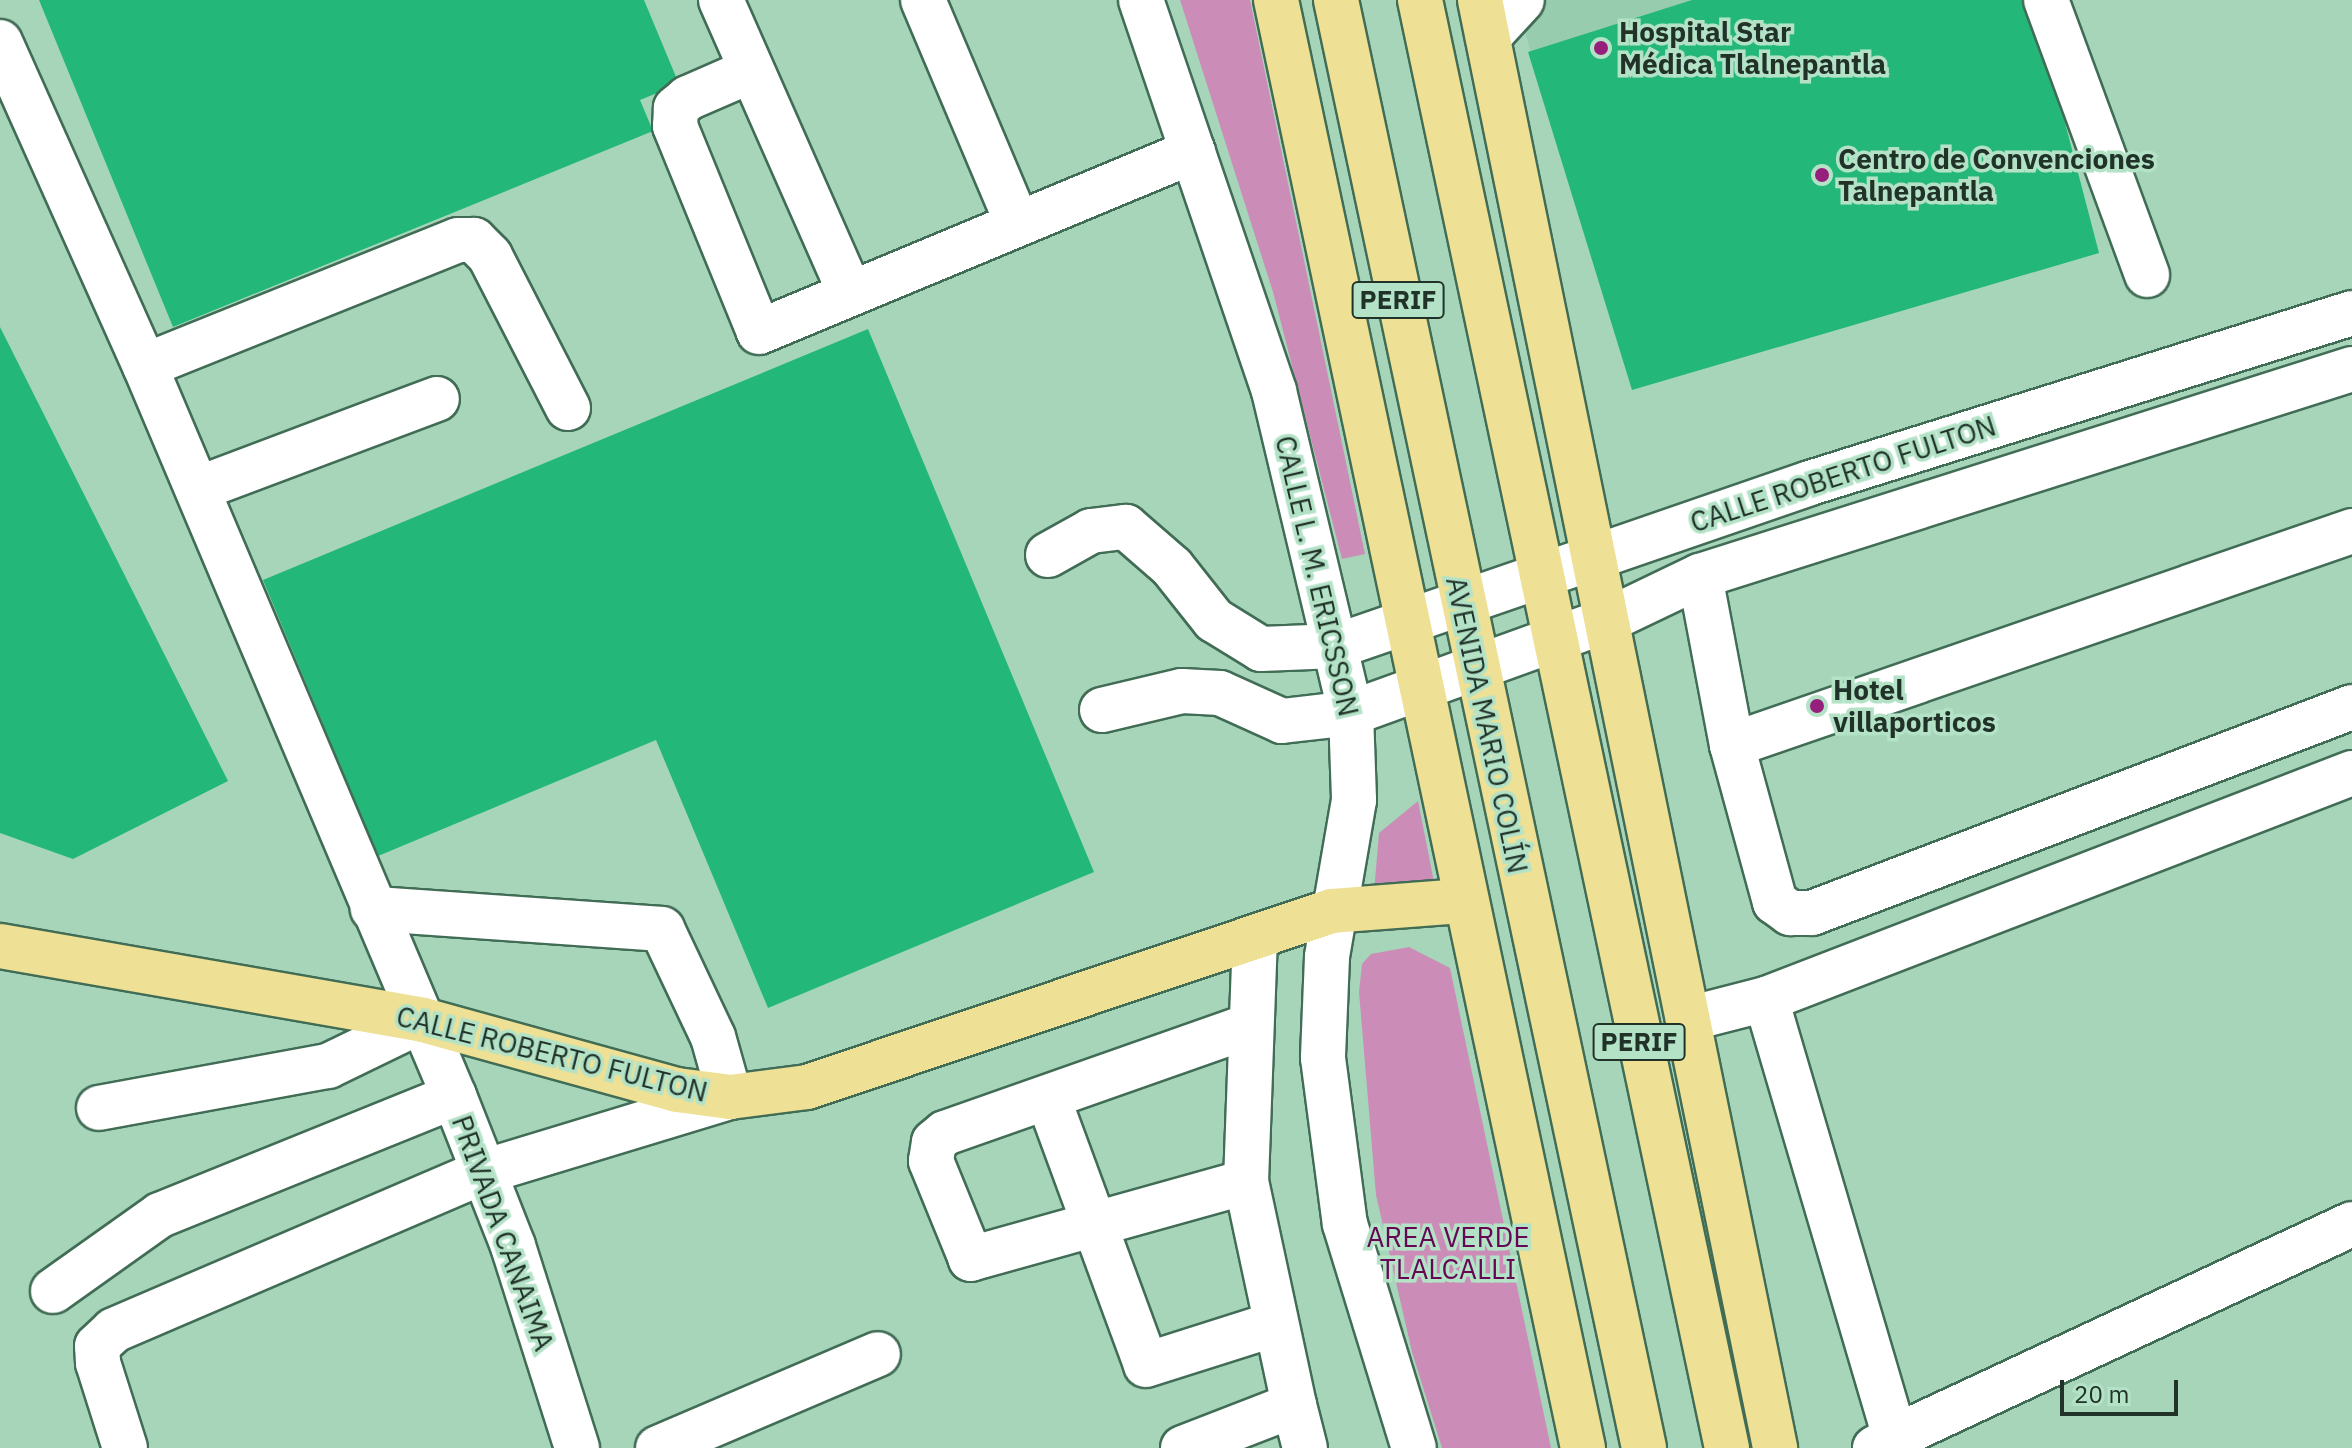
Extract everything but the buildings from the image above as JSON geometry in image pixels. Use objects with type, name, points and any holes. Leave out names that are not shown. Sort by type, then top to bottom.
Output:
[{"type":"main road","name":"AVENIDA MARIO COLÍN","points":[[1276,0],[1408,618],[1463,901],[1582,1443]]},
{"type":"main road","name":"AVENIDA MARIO COLÍN","points":[[1336,0],[1461,599],[1472,665],[1644,1448]]},
{"type":"main road","name":"PERIF","points":[[1420,0],[1551,637],[1727,1448]]},
{"type":"main road","points":[[1484,18],[1688,1019],[1763,1428]]},
{"type":"main road","name":"CALLE ROBERTO FULTON","points":[[0,946],[423,1020],[677,1090],[730,1097],[807,1087],[1332,911],[1463,901]]},
{"type":"main road","points":[[1582,1443],[1625,1370]]},
{"type":"main road","points":[[1712,1376],[1763,1428]]},
{"type":"street","points":[[721,0],[850,293]]},
{"type":"street","points":[[923,0],[1017,222]]},
{"type":"street","name":"CALLE L. M. ERICSSON","points":[[1141,0],[1274,391],[1351,713],[1354,800],[1332,911],[1323,1058],[1345,1224],[1414,1448]]},
{"type":"street","points":[[1484,18],[1522,0]]},
{"type":"street","points":[[2046,0],[2147,275]]},
{"type":"street","name":"PRIVADA CANAIMA","points":[[0,42],[200,488],[373,909],[423,1020],[483,1172],[577,1448]]},
{"type":"street","points":[[750,71],[688,98],[676,108],[675,126],[759,332],[1193,151]]},
{"type":"street","points":[[145,366],[458,240],[474,240],[490,256],[568,408]]},
{"type":"street","name":"CALLE ROBERTO FULTON","points":[[1048,555],[1091,531],[1126,527],[1172,567],[1214,620],[1261,649],[1337,646],[1461,599],[1810,483],[2352,313]]},
{"type":"street","name":"CALLE ROBERTO FULTON","points":[[1102,710],[1138,696],[1182,691],[1220,693],[1282,721],[1351,713],[1472,665],[1608,620],[1700,576],[2146,429],[2352,369]]},
{"type":"street","points":[[2131,381],[2146,429]]},
{"type":"street","points":[[200,488],[437,399]]},
{"type":"street","points":[[1810,483],[1825,534]]},
{"type":"street","points":[[1732,745],[2352,531]]},
{"type":"street","points":[[1700,576],[1732,745],[1775,902],[1790,913],[1812,913],[2352,707]]},
{"type":"street","points":[[1688,1019],[1766,999],[2352,773]]},
{"type":"street","points":[[125,1448],[98,1363],[97,1346],[114,1330],[483,1172],[730,1097],[713,1037],[662,929],[373,909]]},
{"type":"street","points":[[1255,937],[1246,1182],[1275,1324],[1305,1448]]},
{"type":"street","points":[[1766,999],[1885,1443],[2352,1224]]},
{"type":"street","points":[[99,1108],[328,1066],[423,1020]]},
{"type":"street","points":[[1246,1182],[971,1259],[931,1161],[934,1142],[945,1133],[1251,1025]]},
{"type":"street","points":[[53,1291],[160,1215],[454,1096]]},
{"type":"street","points":[[1048,1098],[1089,1226],[1146,1365],[1275,1324]]},
{"type":"street","points":[[658,1448],[878,1354]]},
{"type":"street","points":[[1183,1448],[1294,1405]]},
{"type":"shaded area","name":"Hospital Star Médica Tlalnepantla","points":[[1517,0],[1802,0],[1542,97]]},
{"type":"green space","points":[[1180,0],[1250,0],[1365,554],[1342,559],[1273,292]]},
{"type":"green space","points":[[1418,801],[1437,897],[1374,892],[1379,833]]},
{"type":"green space","name":"AREA VERDE TLALCALLI","points":[[1409,947],[1450,968],[1551,1448],[1442,1448],[1412,1352],[1376,1195],[1359,992],[1362,964],[1371,954]]},
{"type":"place","name":"Hospital Star Médica Tlalnepantla","points":[[1601,48]]},
{"type":"place","name":"Centro de Convenciones Talnepantla","points":[[1822,175]]},
{"type":"place","name":"Hotel villaporticos","points":[[1817,706]]}]
